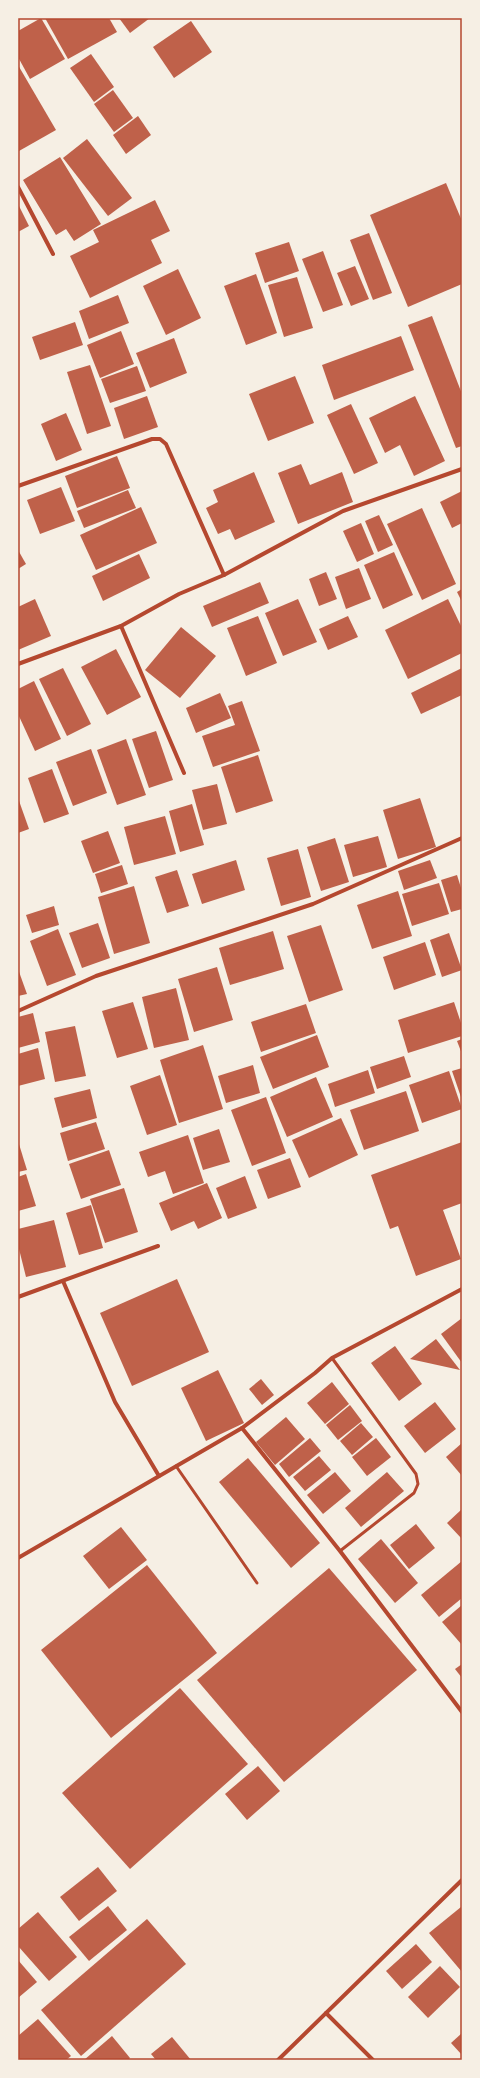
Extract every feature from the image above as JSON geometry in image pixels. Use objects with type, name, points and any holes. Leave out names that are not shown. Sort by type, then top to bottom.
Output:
[{"type":"street","points":[[18,187],[53,254]]},
{"type":"street","points":[[18,486],[152,439],[160,439],[166,444],[224,575]]},
{"type":"street","points":[[18,664],[121,626],[179,594],[224,575],[343,512],[462,469]]},
{"type":"street","points":[[121,626],[184,773]]},
{"type":"street","points":[[18,1011],[96,976],[313,904],[462,838]]},
{"type":"street","points":[[18,1297],[158,1246]]},
{"type":"street","points":[[63,1281],[115,1402],[159,1476]]},
{"type":"street","points":[[18,1558],[242,1428],[316,1373],[332,1358],[462,1289]]},
{"type":"street","points":[[242,1428],[340,1552],[462,1712]]},
{"type":"street","points":[[278,2060],[462,1880]]},
{"type":"street","points":[[326,2013],[373,2060]]},
{"type":"lane","points":[[332,1358],[416,1474],[418,1484],[414,1493],[340,1552]]},
{"type":"lane","points":[[176,1466],[257,1583]]},
{"type":"building","points":[[41,18],[65,59],[30,79],[18,57],[18,31]]},
{"type":"building","points":[[45,18],[109,18],[117,32],[68,59]]},
{"type":"building","points":[[119,18],[150,18],[130,33]]},
{"type":"building","points":[[191,21],[212,52],[174,78],[153,47]]},
{"type":"building","points":[[91,54],[114,87],[94,102],[70,68]]},
{"type":"building","points":[[18,65],[56,130],[19,151],[18,149]]},
{"type":"building","points":[[113,90],[133,118],[114,132],[94,104]]},
{"type":"building","points":[[138,116],[151,135],[126,154],[113,135]]},
{"type":"building","points":[[87,139],[132,198],[108,216],[63,158]]},
{"type":"building","points":[[60,157],[101,224],[74,241],[66,229],[56,235],[23,180]]},
{"type":"building","points":[[446,183],[462,221],[462,284],[408,307],[370,215]]},
{"type":"building","points":[[155,200],[170,231],[151,240],[162,263],[90,298],[70,256],[99,242],[93,230]]},
{"type":"building","points":[[18,204],[29,226],[18,232]]},
{"type":"building","points":[[369,233],[392,293],[373,300],[350,240]]},
{"type":"building","points":[[289,242],[299,271],[265,283],[255,253]]},
{"type":"building","points":[[323,251],[343,305],[323,312],[302,259]]},
{"type":"building","points":[[355,266],[369,299],[351,306],[337,273]]},
{"type":"building","points":[[178,269],[201,318],[166,335],[143,286]]},
{"type":"building","points":[[256,274],[277,333],[246,345],[224,286]]},
{"type":"building","points":[[297,277],[313,328],[284,337],[268,285]]},
{"type":"building","points":[[118,295],[129,323],[89,339],[79,311]]},
{"type":"building","points":[[432,316],[462,394],[462,446],[456,448],[408,325]]},
{"type":"building","points":[[75,322],[83,345],[40,360],[32,337]]},
{"type":"building","points":[[121,331],[134,364],[100,378],[87,345]]},
{"type":"building","points":[[401,336],[414,370],[334,400],[322,365]]},
{"type":"building","points":[[174,338],[187,373],[150,388],[136,353]]},
{"type":"building","points":[[90,365],[111,426],[87,434],[67,372]]},
{"type":"building","points":[[137,366],[146,391],[110,403],[101,379]]},
{"type":"building","points":[[295,376],[314,423],[268,441],[249,394]]},
{"type":"building","points":[[147,396],[158,427],[124,439],[114,408]]},
{"type":"building","points":[[415,396],[445,461],[414,476],[400,445],[385,453],[369,418]]},
{"type":"building","points":[[351,404],[378,463],[354,474],[327,415]]},
{"type":"building","points":[[66,413],[82,450],[56,461],[41,424]]},
{"type":"building","points":[[117,456],[130,488],[77,508],[65,476]]},
{"type":"building","points":[[301,464],[310,485],[342,472],[353,502],[298,524],[278,473]]},
{"type":"building","points":[[254,472],[275,522],[235,540],[230,529],[218,534],[206,508],[218,502],[213,490]]},
{"type":"building","points":[[61,487],[75,521],[40,534],[27,500]]},
{"type":"building","points":[[128,490],[136,508],[84,528],[77,511]]},
{"type":"building","points":[[462,491],[462,523],[452,528],[440,502]]},
{"type":"building","points":[[141,507],[157,543],[96,570],[80,535]]},
{"type":"building","points":[[422,508],[456,584],[422,600],[387,524]]},
{"type":"building","points":[[379,515],[393,545],[378,552],[365,521]]},
{"type":"building","points":[[361,523],[374,554],[357,562],[343,531]]},
{"type":"building","points":[[18,550],[26,564],[18,569]]},
{"type":"building","points":[[394,552],[413,595],[383,609],[364,565]]},
{"type":"building","points":[[139,554],[150,578],[103,601],[92,576]]},
{"type":"building","points":[[359,568],[371,599],[346,609],[335,577]]},
{"type":"building","points":[[326,572],[337,599],[319,606],[309,579]]},
{"type":"building","points":[[260,582],[269,603],[212,627],[203,606]]},
{"type":"building","points":[[462,589],[462,602],[457,592]]},
{"type":"building","points":[[35,599],[51,636],[18,650],[18,607]]},
{"type":"building","points":[[298,599],[317,642],[283,656],[265,613]]},
{"type":"building","points":[[448,599],[462,628],[462,653],[408,679],[385,630]]},
{"type":"building","points":[[258,616],[277,663],[246,676],[227,628]]},
{"type":"building","points":[[348,616],[358,637],[328,650],[319,629]]},
{"type":"building","points":[[181,627],[216,656],[180,698],[145,670]]},
{"type":"building","points":[[116,649],[141,697],[107,715],[81,667]]},
{"type":"building","points":[[63,668],[91,724],[67,736],[39,679]]},
{"type":"building","points":[[462,668],[462,695],[421,714],[411,693]]},
{"type":"building","points":[[34,681],[61,739],[35,751],[18,714],[18,689]]},
{"type":"building","points":[[220,693],[231,718],[196,733],[186,708]]},
{"type":"building","points":[[242,701],[260,751],[213,767],[202,736],[235,725],[228,706]]},
{"type":"building","points":[[156,731],[173,780],[149,788],[132,739]]},
{"type":"building","points":[[126,739],[146,795],[117,805],[97,750]]},
{"type":"building","points":[[91,749],[107,793],[73,806],[56,762]]},
{"type":"building","points":[[258,755],[273,801],[236,813],[221,767]]},
{"type":"building","points":[[52,769],[69,814],[44,823],[28,778]]},
{"type":"building","points":[[217,784],[227,824],[203,830],[192,790]]},
{"type":"building","points":[[18,798],[29,829],[18,833]]},
{"type":"building","points":[[420,798],[436,847],[398,859],[383,810]]},
{"type":"building","points":[[192,804],[204,845],[180,852],[169,811]]},
{"type":"building","points":[[165,816],[176,854],[134,865],[124,827]]},
{"type":"building","points":[[108,831],[120,863],[93,873],[81,841]]},
{"type":"building","points":[[378,836],[387,867],[353,877],[344,845]]},
{"type":"building","points":[[335,838],[349,882],[321,891],[307,847]]},
{"type":"building","points":[[298,849],[311,897],[281,906],[267,858]]},
{"type":"building","points":[[236,860],[245,890],[202,904],[192,874]]},
{"type":"building","points":[[430,860],[437,878],[404,890],[398,871]]},
{"type":"building","points":[[122,865],[128,884],[101,893],[95,874]]},
{"type":"building","points":[[177,870],[189,906],[167,913],[155,877]]},
{"type":"building","points":[[457,875],[462,891],[462,909],[451,912],[441,880]]},
{"type":"building","points":[[439,883],[449,914],[412,926],[402,894]]},
{"type":"building","points":[[134,886],[150,943],[114,954],[98,897]]},
{"type":"building","points":[[398,891],[412,936],[372,949],[357,905]]},
{"type":"building","points":[[54,906],[59,925],[32,933],[26,915]]},
{"type":"building","points":[[98,923],[110,958],[82,968],[69,933]]},
{"type":"building","points":[[321,925],[343,990],[309,1002],[287,936]]},
{"type":"building","points":[[58,929],[76,975],[47,986],[30,941]]},
{"type":"building","points":[[273,931],[284,969],[230,985],[219,948]]},
{"type":"building","points":[[449,933],[462,970],[442,977],[430,940]]},
{"type":"building","points":[[425,942],[436,975],[394,990],[383,957]]},
{"type":"building","points":[[217,967],[233,1020],[194,1032],[178,979]]},
{"type":"building","points":[[18,969],[27,994],[18,996]]},
{"type":"building","points":[[176,988],[189,1040],[154,1048],[142,997]]},
{"type":"building","points":[[133,1002],[148,1049],[117,1058],[102,1011]]},
{"type":"building","points":[[454,1002],[462,1026],[462,1036],[408,1053],[398,1020]]},
{"type":"building","points":[[306,1004],[316,1033],[261,1052],[251,1022]]},
{"type":"building","points":[[33,1013],[40,1042],[18,1048],[18,1017]]},
{"type":"building","points":[[75,1026],[86,1076],[55,1082],[45,1032]]},
{"type":"building","points":[[317,1035],[329,1067],[273,1089],[260,1057]]},
{"type":"building","points":[[462,1039],[462,1054],[457,1041]]},
{"type":"building","points":[[203,1045],[223,1109],[179,1123],[160,1060]]},
{"type":"building","points":[[38,1048],[45,1079],[18,1086],[18,1054]]},
{"type":"building","points":[[404,1056],[411,1077],[377,1089],[370,1067]]},
{"type":"building","points":[[253,1065],[260,1093],[226,1103],[218,1076]]},
{"type":"building","points":[[462,1068],[462,1100],[452,1071]]},
{"type":"building","points":[[368,1070],[375,1093],[335,1107],[328,1084]]},
{"type":"building","points":[[449,1071],[462,1109],[422,1123],[409,1085]]},
{"type":"building","points":[[160,1075],[177,1125],[147,1135],[130,1086]]},
{"type":"building","points":[[316,1077],[333,1117],[287,1137],[270,1097]]},
{"type":"building","points":[[90,1089],[97,1118],[62,1128],[54,1098]]},
{"type":"building","points":[[406,1091],[419,1131],[364,1150],[350,1110]]},
{"type":"building","points":[[266,1097],[286,1153],[252,1166],[231,1110]]},
{"type":"building","points":[[341,1118],[358,1155],[309,1178],[292,1140]]},
{"type":"building","points":[[96,1122],[105,1149],[68,1161],[60,1133]]},
{"type":"building","points":[[219,1129],[230,1162],[203,1170],[193,1138]]},
{"type":"building","points":[[188,1135],[204,1183],[173,1194],[165,1171],[148,1177],[139,1152]]},
{"type":"building","points":[[18,1141],[27,1170],[18,1172]]},
{"type":"building","points":[[462,1142],[462,1203],[443,1210],[461,1259],[416,1276],[398,1226],[390,1229],[371,1175]]},
{"type":"building","points":[[109,1150],[121,1185],[81,1199],[69,1164]]},
{"type":"building","points":[[290,1158],[301,1187],[268,1199],[257,1170]]},
{"type":"building","points":[[26,1174],[36,1206],[18,1211],[18,1177]]},
{"type":"building","points":[[245,1176],[257,1208],[228,1219],[216,1188]]},
{"type":"building","points":[[207,1183],[222,1218],[198,1229],[194,1221],[171,1231],[159,1203]]},
{"type":"building","points":[[124,1188],[138,1232],[105,1243],[90,1199]]},
{"type":"building","points":[[91,1205],[103,1248],[79,1255],[66,1213]]},
{"type":"building","points":[[54,1220],[66,1267],[26,1277],[18,1245],[18,1229]]},
{"type":"building","points":[[177,1279],[209,1352],[132,1386],[100,1313]]},
{"type":"building","points":[[462,1318],[462,1363],[441,1334]]},
{"type":"building","points":[[436,1339],[460,1370],[410,1359]]},
{"type":"building","points":[[395,1346],[422,1384],[399,1401],[371,1363]]},
{"type":"building","points":[[218,1370],[244,1423],[206,1441],[181,1388]]},
{"type":"building","points":[[261,1379],[274,1395],[262,1405],[249,1389]]},
{"type":"building","points":[[332,1382],[349,1404],[325,1424],[307,1403]]},
{"type":"building","points":[[435,1402],[456,1429],[425,1453],[404,1426]]},
{"type":"building","points":[[350,1405],[362,1421],[338,1440],[326,1425]]},
{"type":"building","points":[[286,1417],[305,1439],[275,1465],[256,1442]]},
{"type":"building","points":[[361,1423],[373,1437],[352,1455],[340,1441]]},
{"type":"building","points":[[310,1438],[321,1451],[289,1477],[279,1464]]},
{"type":"building","points":[[376,1438],[391,1457],[367,1476],[352,1457]]},
{"type":"building","points":[[462,1443],[462,1476],[446,1457]]},
{"type":"building","points":[[319,1456],[331,1470],[305,1491],[293,1477]]},
{"type":"building","points":[[248,1458],[320,1543],[291,1568],[219,1482]]},
{"type":"building","points":[[335,1472],[351,1491],[323,1514],[307,1495]]},
{"type":"building","points":[[387,1472],[404,1491],[361,1527],[345,1508]]},
{"type":"building","points":[[462,1509],[462,1539],[447,1523]]},
{"type":"building","points":[[416,1524],[435,1548],[409,1569],[390,1545]]},
{"type":"building","points":[[121,1527],[147,1560],[109,1589],[83,1556]]},
{"type":"building","points":[[381,1539],[418,1583],[395,1603],[358,1559]]},
{"type":"building","points":[[462,1561],[462,1598],[439,1617],[421,1595]]},
{"type":"building","points":[[147,1565],[217,1653],[111,1738],[41,1650]]},
{"type":"building","points":[[329,1568],[417,1670],[284,1782],[197,1680]]},
{"type":"building","points":[[462,1605],[462,1645],[442,1622]]},
{"type":"building","points":[[462,1664],[462,1678],[455,1669]]},
{"type":"building","points":[[180,1688],[248,1764],[130,1869],[62,1793]]},
{"type":"building","points":[[258,1766],[280,1791],[247,1820],[225,1794]]},
{"type":"building","points":[[98,1867],[117,1891],[79,1921],[60,1897]]},
{"type":"building","points":[[108,1906],[127,1930],[89,1961],[69,1937]]},
{"type":"building","points":[[461,1907],[462,1908],[462,1972],[429,1933]]},
{"type":"building","points":[[38,1912],[77,1957],[49,1981],[18,1946],[18,1929]]},
{"type":"building","points":[[147,1919],[186,1964],[81,2056],[41,2010]]},
{"type":"building","points":[[416,1944],[432,1962],[402,1989],[386,1971]]},
{"type":"building","points":[[18,1960],[37,1982],[18,1998]]},
{"type":"building","points":[[440,1966],[460,1987],[428,2018],[408,1997]]},
{"type":"building","points":[[38,2019],[71,2056],[66,2060],[18,2060],[18,2036]]},
{"type":"building","points":[[462,2033],[462,2055],[451,2043]]},
{"type":"building","points":[[112,2036],[130,2058],[128,2060],[84,2060]]},
{"type":"building","points":[[172,2037],[191,2060],[156,2060],[151,2054]]}]
